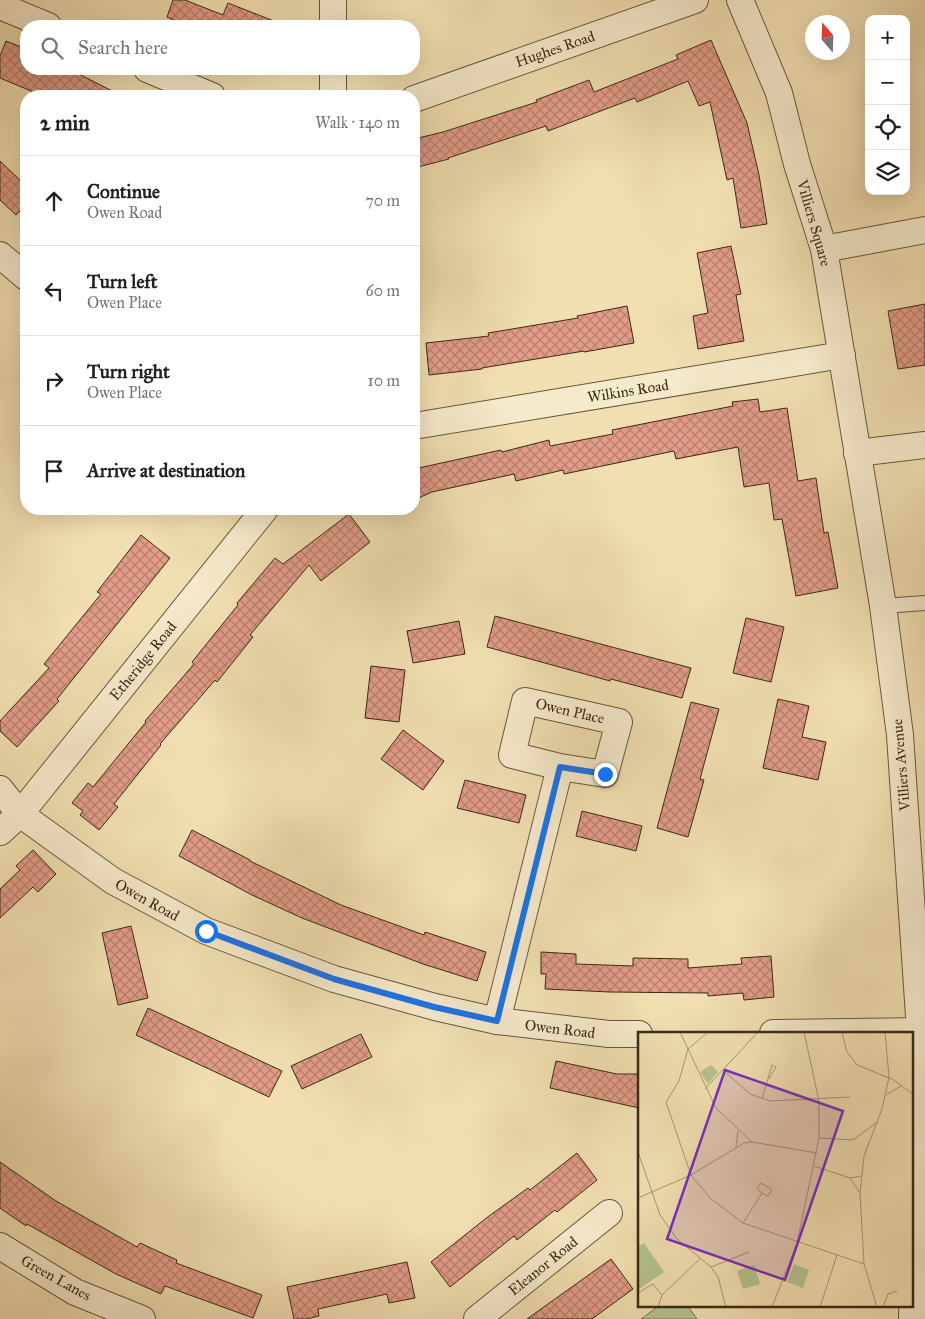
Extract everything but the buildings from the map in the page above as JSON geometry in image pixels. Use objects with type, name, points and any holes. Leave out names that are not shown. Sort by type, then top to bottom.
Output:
[{"type":"street","points":[[333,0],[333,20]]},
{"type":"street","name":"Hughes Road","points":[[420,97],[695,0]]},
{"type":"street","name":"Villiers Square","points":[[740,0],[779,93],[797,164],[824,249],[857,454]]},
{"type":"street","points":[[0,6],[34,20]]},
{"type":"street","points":[[161,75],[198,90]]},
{"type":"street","points":[[333,75],[334,90]]},
{"type":"street","points":[[824,249],[925,230]]},
{"type":"street","points":[[0,255],[20,272]]},
{"type":"street","name":"Wilkins Road","points":[[420,425],[842,355]]},
{"type":"street","points":[[857,454],[925,445]]},
{"type":"street","name":"Villiers Avenue","points":[[857,454],[883,606],[900,735],[922,1031],[912,1319]]},
{"type":"street","name":"Etheridge Road","points":[[0,832],[20,814],[261,515]]},
{"type":"street","points":[[497,1021],[560,767]]},
{"type":"street","name":"Owen Road","points":[[0,789],[20,814],[113,882],[206,931],[334,979],[434,1007],[497,1021],[609,1034],[638,1034]]},
{"type":"street","points":[[848,1032],[922,1031]]},
{"type":"street","name":"Eleanor Road","points":[[477,1319],[609,1213]]},
{"type":"street","name":"Green Lanes","points":[[0,1246],[75,1292],[142,1319]]},
{"type":"lane","points":[[883,606],[925,603]]},
{"type":"green space","points":[[659,1306],[688,1306],[697,1319],[641,1319]]},
{"type":"route","points":[[206,931],[334,979],[434,1007],[497,1021],[560,767],[605,774]]}]
